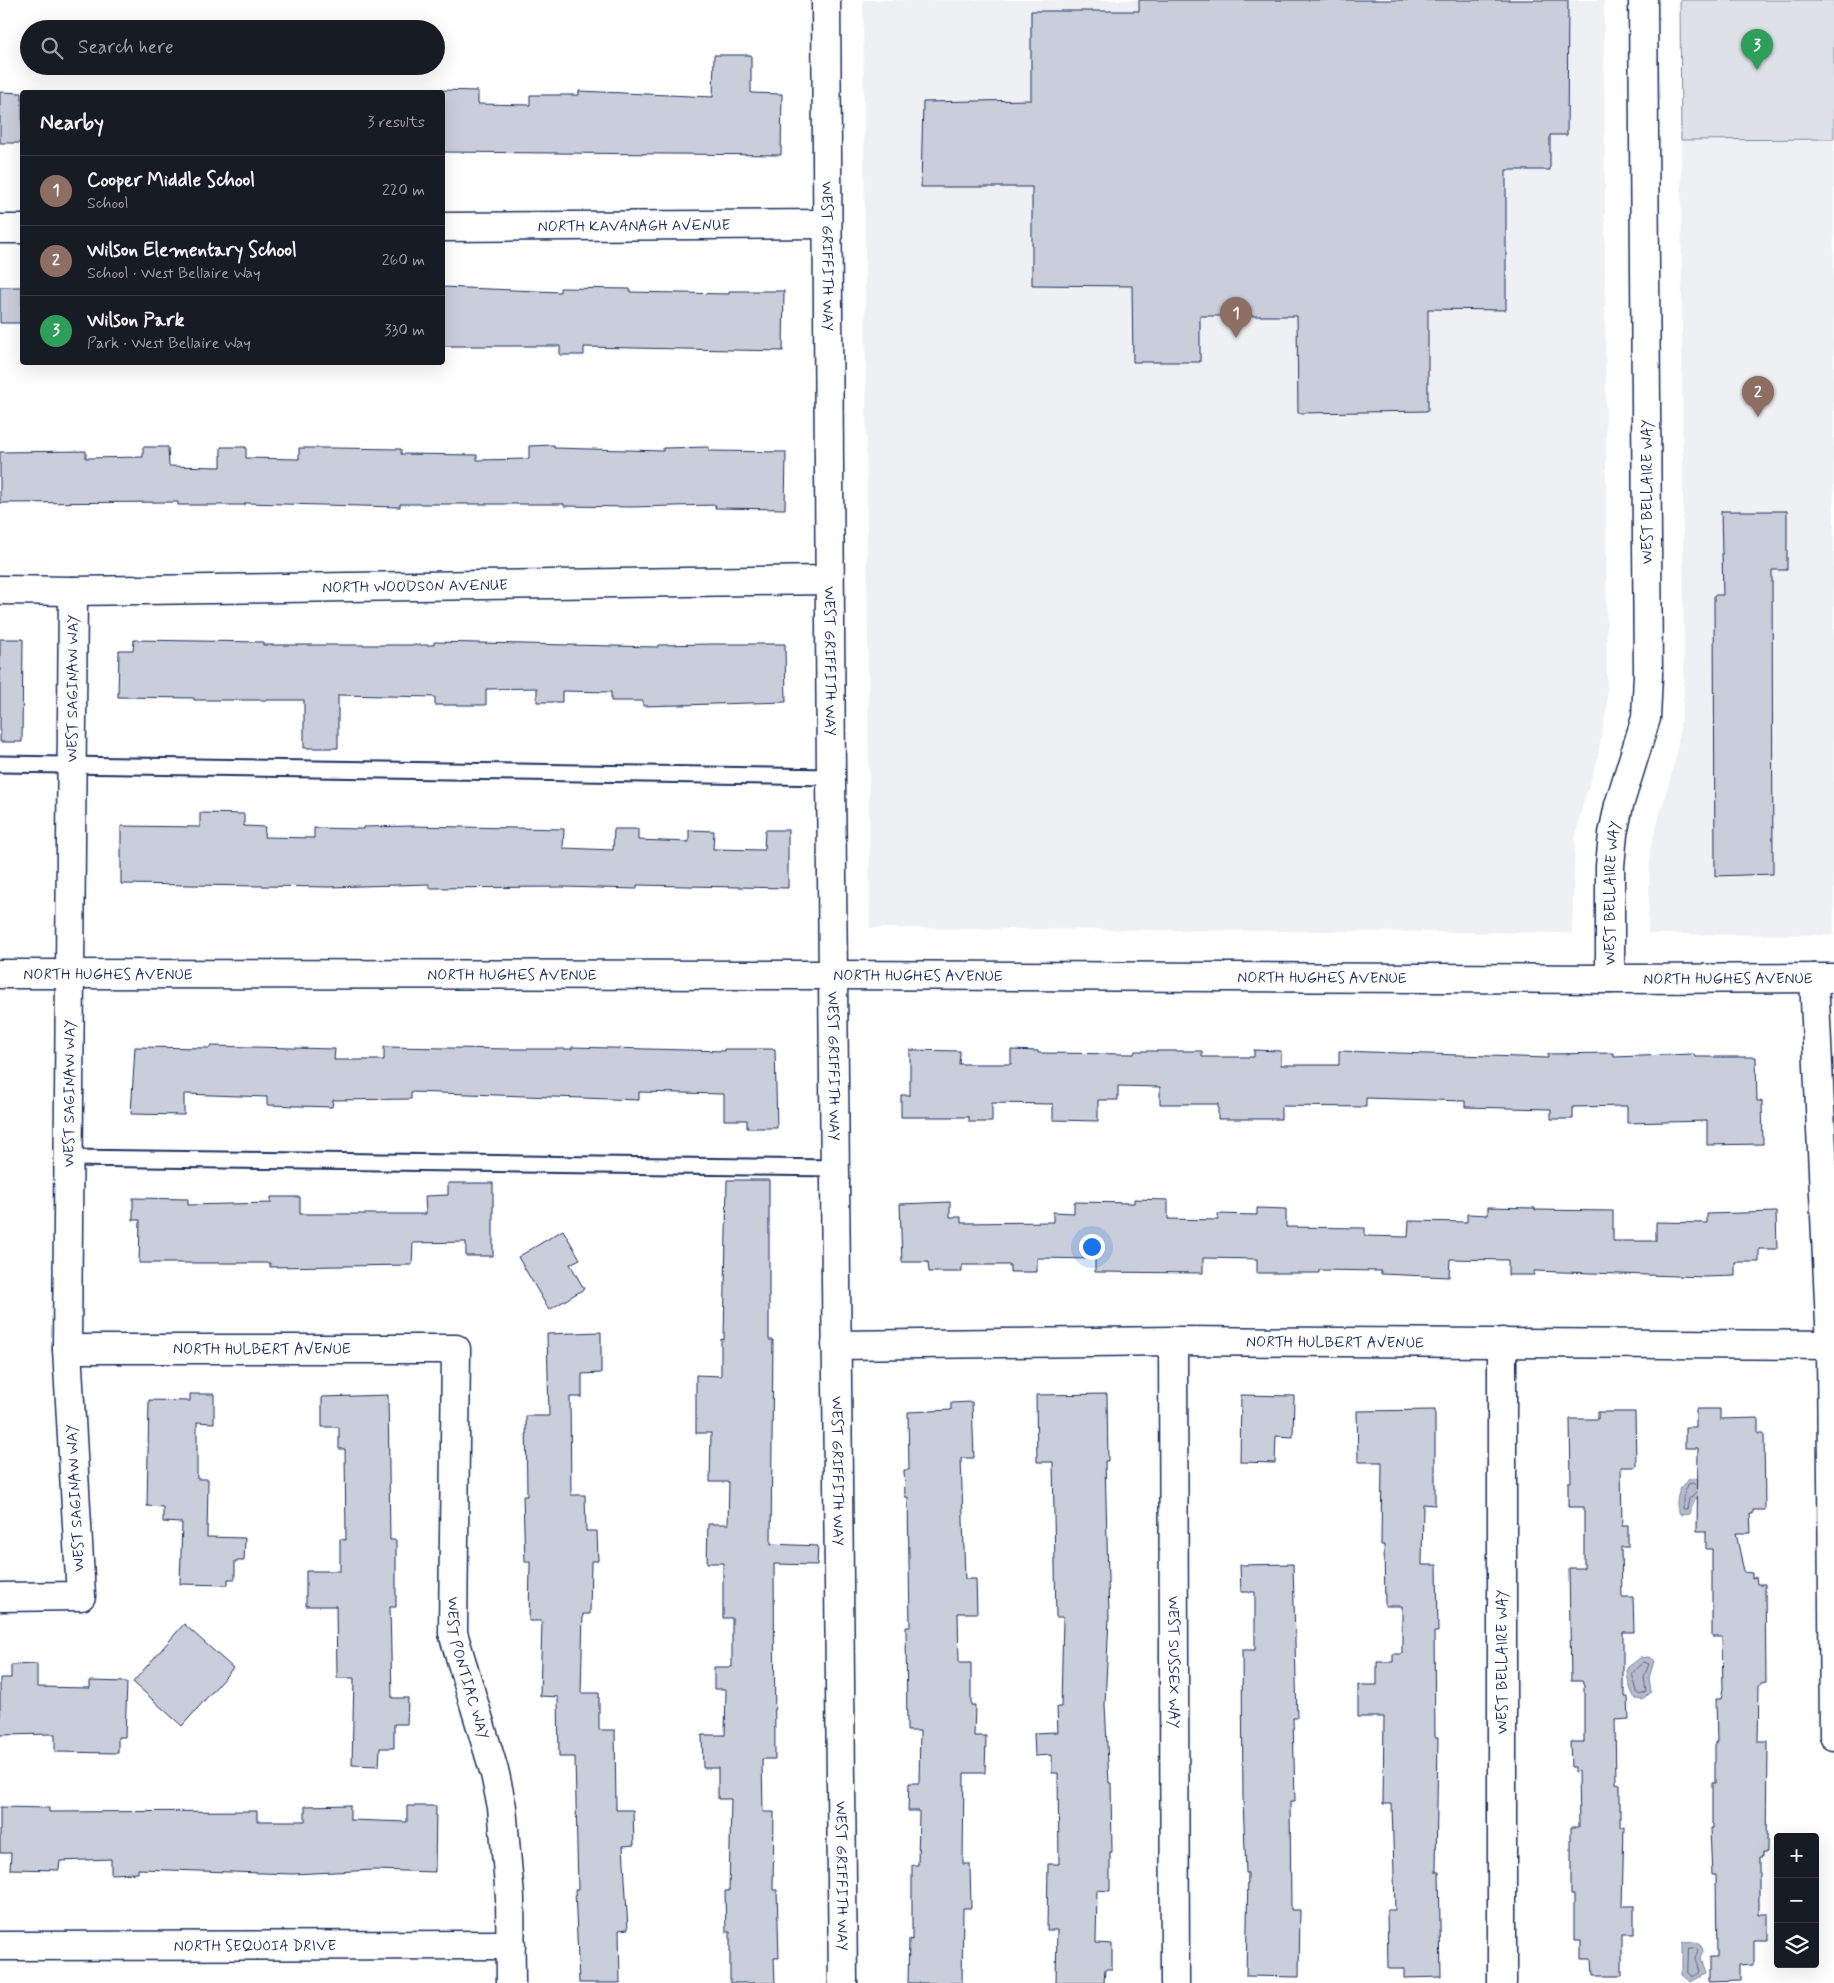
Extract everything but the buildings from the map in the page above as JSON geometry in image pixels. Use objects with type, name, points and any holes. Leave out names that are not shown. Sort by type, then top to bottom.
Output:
[{"type":"street","name":"WEST GRIFFITH WAY","points":[[826,0],[829,580],[843,1983]]},
{"type":"street","name":"WEST BELLAIRE WAY","points":[[1610,980],[1610,866],[1613,834],[1619,805],[1646,718],[1648,675],[1643,0]]},
{"type":"street","name":"NORTH KAVANAGH AVENUE","points":[[445,226],[826,224]]},
{"type":"street","points":[[0,229],[20,229]]},
{"type":"street","name":"NORTH WOODSON AVENUE","points":[[0,590],[73,591],[829,580]]},
{"type":"street","name":"WEST SAGINAW WAY","points":[[0,1597],[81,1596],[67,1350],[73,591]]},
{"type":"street","name":"NORTH HUGHES AVENUE","points":[[0,974],[833,975],[1610,980],[1824,978]]},
{"type":"street","points":[[1824,978],[1832,1345],[1834,1736]]},
{"type":"street","name":"NORTH HULBERT AVENUE","points":[[836,1345],[1173,1341],[1832,1345]]},
{"type":"street","name":"WEST SUSSEX WAY","points":[[1173,1341],[1175,1983]]},
{"type":"street","name":"WEST BELLAIRE WAY","points":[[1502,1342],[1502,1983]]},
{"type":"street","name":"NORTH HULBERT AVENUE","points":[[67,1350],[456,1350]]},
{"type":"street","name":"WEST PONTIAC WAY","points":[[456,1350],[454,1633],[495,1774],[502,1807],[510,1889],[511,1983]]},
{"type":"street","name":"NORTH SEQUOIA DRIVE","points":[[0,1946],[511,1945]]},
{"type":"lane","points":[[0,764],[831,777]]},
{"type":"lane","points":[[69,1158],[836,1168]]},
{"type":"shaded area","points":[[863,0],[1604,0],[1607,706],[1597,761],[1583,804],[1575,839],[1572,933],[870,928]]},
{"type":"shaded area","points":[[1680,0],[1834,0],[1834,139],[1681,140]]},
{"type":"shaded area","points":[[1834,139],[1834,935],[1648,934],[1650,850],[1676,757],[1684,694],[1681,140]]},
{"type":"water","points":[[1695,1478],[1701,1484],[1700,1495],[1694,1501],[1690,1514],[1681,1515],[1677,1505],[1679,1492],[1686,1482]]},
{"type":"water","points":[[1649,1657],[1654,1661],[1649,1678],[1651,1692],[1643,1700],[1636,1699],[1629,1685],[1627,1668],[1640,1658]]},
{"type":"water","points":[[1696,1941],[1703,1950],[1700,1959],[1705,1974],[1691,1982],[1682,1975],[1682,1945],[1683,1942]]},
{"type":"place","name":"Wilson Park","points":[[1757,70]]},
{"type":"place","name":"Cooper Middle School","points":[[1236,338]]},
{"type":"place","name":"Wilson Elementary School","points":[[1758,417]]}]
